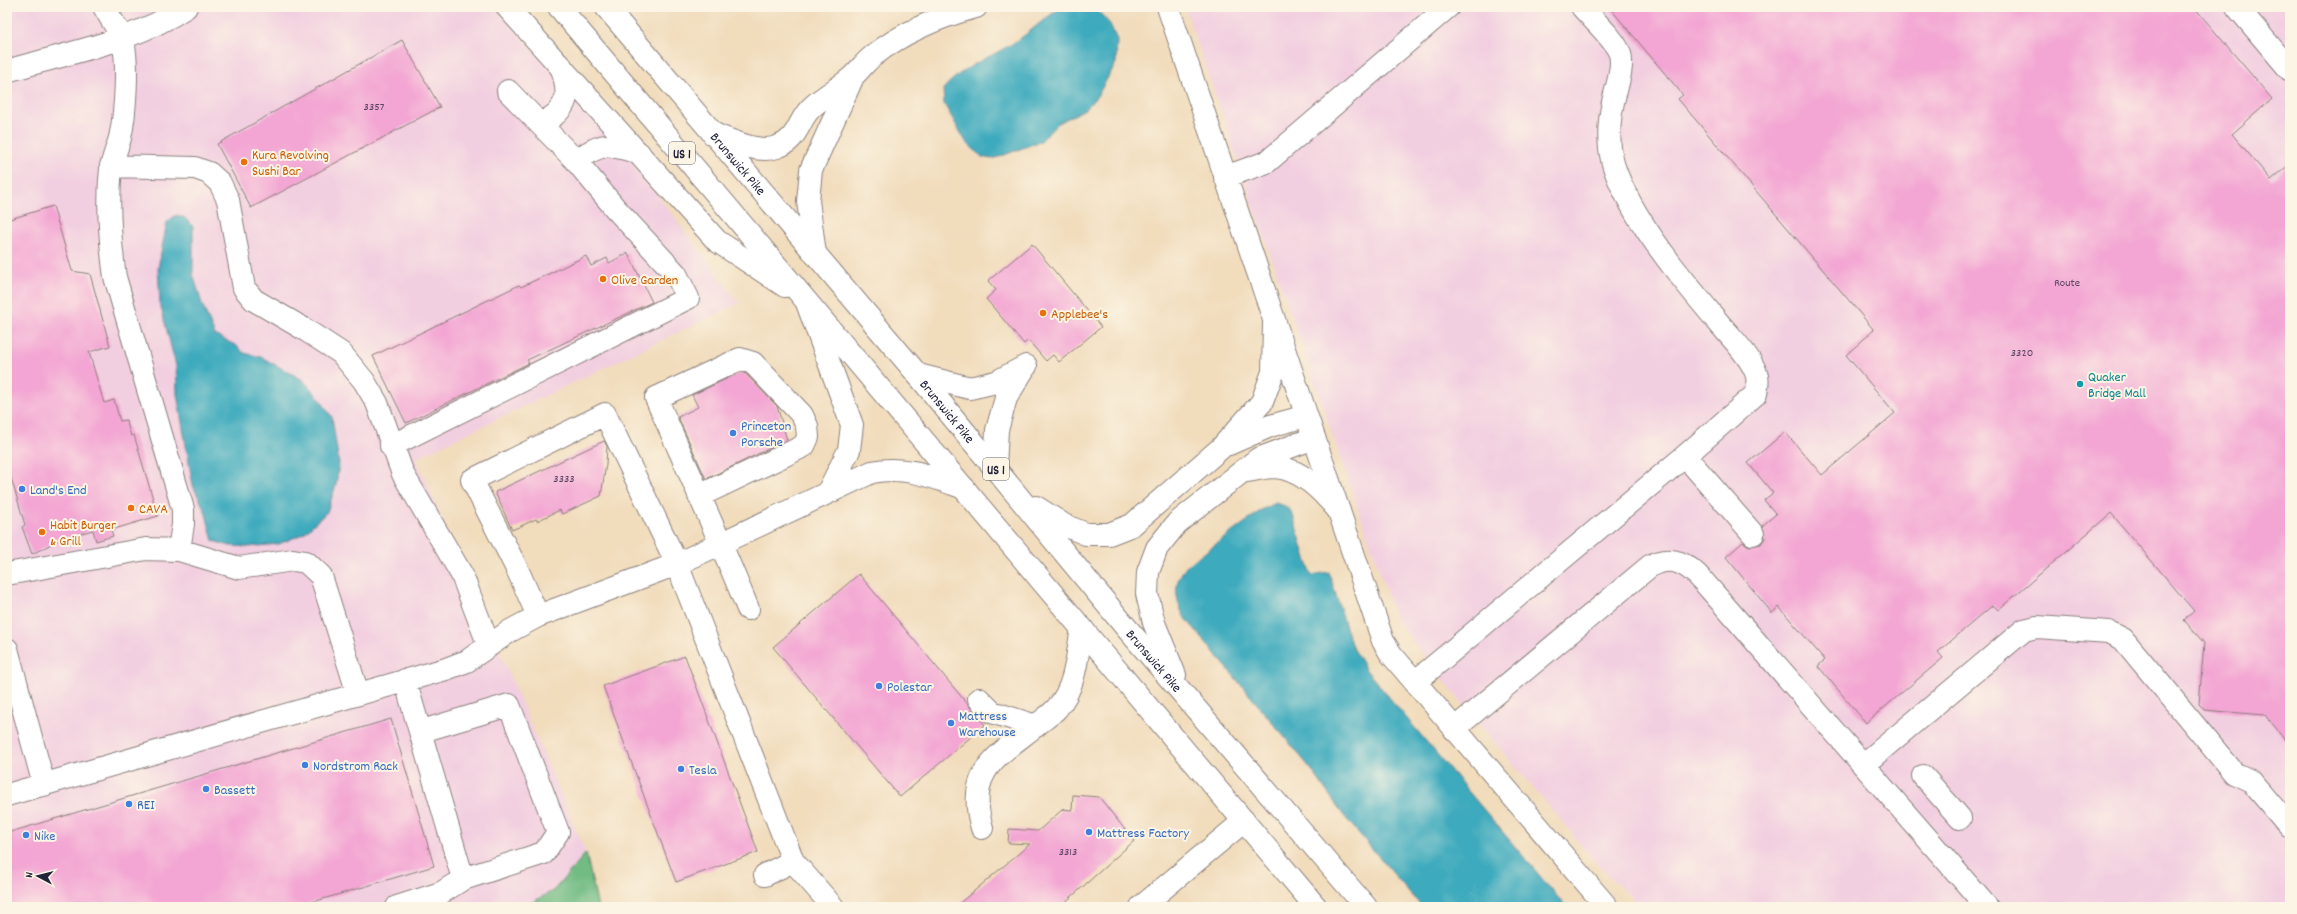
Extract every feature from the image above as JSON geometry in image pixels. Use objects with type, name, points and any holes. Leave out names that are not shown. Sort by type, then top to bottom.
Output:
[{"type":"main road","points":[[104,7],[122,37],[126,73],[125,98],[120,138],[111,166],[111,249],[115,277],[183,509],[183,524],[178,550]]},
{"type":"main road","points":[[7,71],[122,37],[160,22],[186,7]]},
{"type":"main road","points":[[507,7],[717,241],[806,300],[852,425],[849,450],[828,492]]},
{"type":"main road","name":"US 1","points":[[559,7],[1316,907]]},
{"type":"main road","name":"Brunswick Pike","points":[[606,7],[918,375],[1181,692],[1366,907]]},
{"type":"main road","points":[[713,134],[752,147],[766,149],[778,147],[796,134],[811,108],[852,77],[871,57],[891,42],[922,26],[976,7]]},
{"type":"main road","points":[[1168,7],[1274,324],[1383,641],[1454,729],[1607,907]]},
{"type":"main road","points":[[1225,178],[1267,162],[1448,7]]},
{"type":"main road","points":[[1415,682],[1685,456],[1751,399],[1757,388],[1756,372],[1738,346],[1665,259],[1635,212],[1618,179],[1608,145],[1609,126],[1620,75],[1620,55],[1615,46],[1582,7]]},
{"type":"main road","points":[[2237,7],[2290,70]]},
{"type":"main road","points":[[7,53],[31,64]]},
{"type":"main road","points":[[541,124],[560,112],[567,97],[567,85],[561,66]]},
{"type":"main road","points":[[815,254],[808,201],[808,188],[817,152],[852,77]]},
{"type":"main road","points":[[391,446],[688,298],[676,274],[614,208],[576,161],[508,91]]},
{"type":"main road","points":[[811,108],[820,114],[834,118]]},
{"type":"main road","points":[[576,161],[593,149],[603,146],[620,146],[639,153]]},
{"type":"main road","points":[[111,166],[195,168],[209,173],[220,183],[229,207],[244,288],[254,300],[304,329],[341,353],[351,362],[364,380],[377,403],[391,446],[413,494],[451,553],[462,575],[489,646]]},
{"type":"main road","points":[[1013,490],[1064,526],[1086,534],[1109,534],[1132,525],[1221,448],[1262,402],[1267,392],[1275,360],[1274,324]]},
{"type":"main road","points":[[700,496],[804,446],[808,437],[807,426],[802,415],[753,363],[740,359],[656,398],[700,496],[722,544],[748,609]]},
{"type":"main road","points":[[918,375],[970,388],[996,382],[1026,366],[1006,398],[998,430],[995,467]]},
{"type":"main road","points":[[538,616],[518,572],[472,480],[606,414],[677,564],[793,861],[833,907]]},
{"type":"main road","points":[[1221,448],[1270,426],[1306,416]]},
{"type":"main road","points":[[1181,692],[1148,605],[1146,589],[1151,562],[1159,544],[1171,529],[1239,472],[1262,456],[1314,438]]},
{"type":"main road","points":[[1685,456],[1753,534]]},
{"type":"main road","points":[[1239,472],[1271,467],[1287,470],[1317,487],[1338,511]]},
{"type":"main road","points":[[7,795],[467,661],[510,631],[538,616],[677,564],[872,472],[887,469],[926,474],[964,488]]},
{"type":"main road","points":[[7,574],[146,549],[178,550],[239,568],[293,560],[306,562],[321,576],[358,694]]},
{"type":"main road","points":[[1454,729],[1650,566],[1663,561],[1672,561],[1685,564],[1696,573],[1987,907]]},
{"type":"main road","points":[[1863,765],[2024,630],[2037,627],[2111,632],[2123,639],[2234,773],[2254,783],[2290,827]]},
{"type":"main road","points":[[982,828],[978,812],[977,793],[981,776],[994,760],[1057,709],[1065,697],[1073,677],[1082,628]]},
{"type":"main road","points":[[7,649],[44,785]]},
{"type":"main road","points":[[405,680],[422,731],[463,879]]},
{"type":"main road","points":[[979,699],[992,712],[1036,726]]},
{"type":"main road","points":[[397,907],[441,893],[463,879],[544,853],[558,832],[509,705],[422,731]]},
{"type":"main road","points":[[1923,776],[1960,818]]},
{"type":"main road","points":[[1141,907],[1244,821]]},
{"type":"main road","points":[[765,875],[793,861]]},
{"type":"shaded area","points":[[7,7],[495,7],[620,146],[739,303],[416,458],[586,853],[554,890],[524,907],[7,907]]},
{"type":"shaded area","name":"Quaker Bridge Mall","points":[[1185,7],[2290,7],[2290,907],[1642,907],[1601,868],[1489,736],[1396,619]]},
{"type":"green space","points":[[586,853],[598,907],[524,907],[554,890]]},
{"type":"water","points":[[1064,7],[1093,7],[1098,11],[1110,24],[1117,40],[1116,63],[1098,95],[1085,109],[1057,124],[1041,141],[999,157],[991,159],[982,157],[966,142],[944,104],[943,89],[966,69],[1012,44],[1050,15]]},
{"type":"water","points":[[176,215],[185,218],[193,226],[193,274],[202,304],[215,335],[237,346],[244,353],[261,357],[303,380],[319,398],[332,417],[339,463],[336,485],[327,512],[303,534],[279,544],[248,547],[230,546],[213,541],[205,511],[193,486],[177,394],[176,366],[160,304],[158,268],[167,222]]},
{"type":"water","points":[[1276,503],[1285,506],[1292,512],[1311,575],[1329,572],[1351,644],[1366,670],[1566,907],[1422,907],[1344,816],[1311,769],[1183,615],[1178,602],[1176,589],[1179,577],[1183,571],[1188,565],[1263,509]]},
{"type":"building","name":"Quaker Bridge Mall","points":[[1609,7],[2194,7],[2272,99],[2232,134],[2271,180],[2290,164],[2290,745],[2265,715],[2204,710],[2199,704],[2204,643],[2184,620],[2194,611],[2111,513],[1998,610],[1993,605],[1938,652],[1943,658],[1866,723],[1818,666],[1825,660],[1779,607],[1772,613],[1726,557],[1743,542],[1749,546],[1761,544],[1765,538],[1762,526],[1776,514],[1764,500],[1773,493],[1748,463],[1785,432],[1822,475],[1895,413],[1846,355],[1874,330],[1678,99],[1683,95]]},
{"type":"building","points":[[402,40],[440,107],[251,208],[217,144]]},
{"type":"building","points":[[53,206],[72,271],[90,274],[110,346],[89,352],[104,403],[114,400],[120,421],[126,420],[131,436],[134,435],[158,516],[111,530],[113,536],[96,541],[93,530],[61,539],[32,554],[22,527],[25,525],[7,464],[7,220]]},
{"type":"building","name":"Applebee's","points":[[1032,244],[1101,327],[1059,362],[1053,355],[1046,361],[1028,340],[1024,344],[986,299],[996,290],[988,281]]},
{"type":"building","points":[[628,253],[652,302],[527,360],[529,363],[406,423],[373,356],[519,285],[521,287],[586,256],[591,266],[607,258],[609,263]]},
{"type":"building","name":"Princeton Porsche","points":[[741,372],[746,374],[777,406],[787,440],[706,479],[678,417],[698,407],[692,395]]},
{"type":"building","points":[[604,441],[607,446],[601,496],[562,514],[560,510],[537,521],[536,519],[512,530],[495,492]]},
{"type":"building","name":"Polestar","points":[[859,574],[985,725],[900,797],[773,647]]},
{"type":"building","name":"Tesla","points":[[685,656],[758,852],[676,882],[603,686]]},
{"type":"building","points":[[391,719],[434,866],[296,907],[7,907],[7,833]]},
{"type":"building","points":[[1073,795],[1099,797],[1134,841],[1060,907],[955,907],[1030,844],[1008,843],[1009,829],[1038,831],[1063,809],[1072,810]]},
{"type":"place","name":"Kura Revolving Sushi Bar","points":[[244,162]]},
{"type":"place","name":"Olive Garden","points":[[603,279]]},
{"type":"place","name":"Applebee's","points":[[1043,313]]},
{"type":"place","name":"Quaker Bridge Mall","points":[[2080,384]]},
{"type":"place","name":"Princeton Porsche","points":[[733,433]]},
{"type":"place","name":"Land's End","points":[[22,489]]},
{"type":"place","name":"CAVA","points":[[131,508]]},
{"type":"place","name":"Habit Burger & Grill","points":[[42,532]]},
{"type":"place","name":"Polestar","points":[[879,686]]},
{"type":"place","name":"Mattress Warehouse","points":[[951,723]]},
{"type":"place","name":"Nordstrom Rack","points":[[305,765]]},
{"type":"place","name":"Tesla","points":[[681,769]]},
{"type":"place","name":"Bassett","points":[[206,789]]},
{"type":"place","name":"REI","points":[[129,804]]},
{"type":"place","name":"Mattress Factory","points":[[1089,832]]},
{"type":"place","name":"Nike","points":[[26,835]]}]
